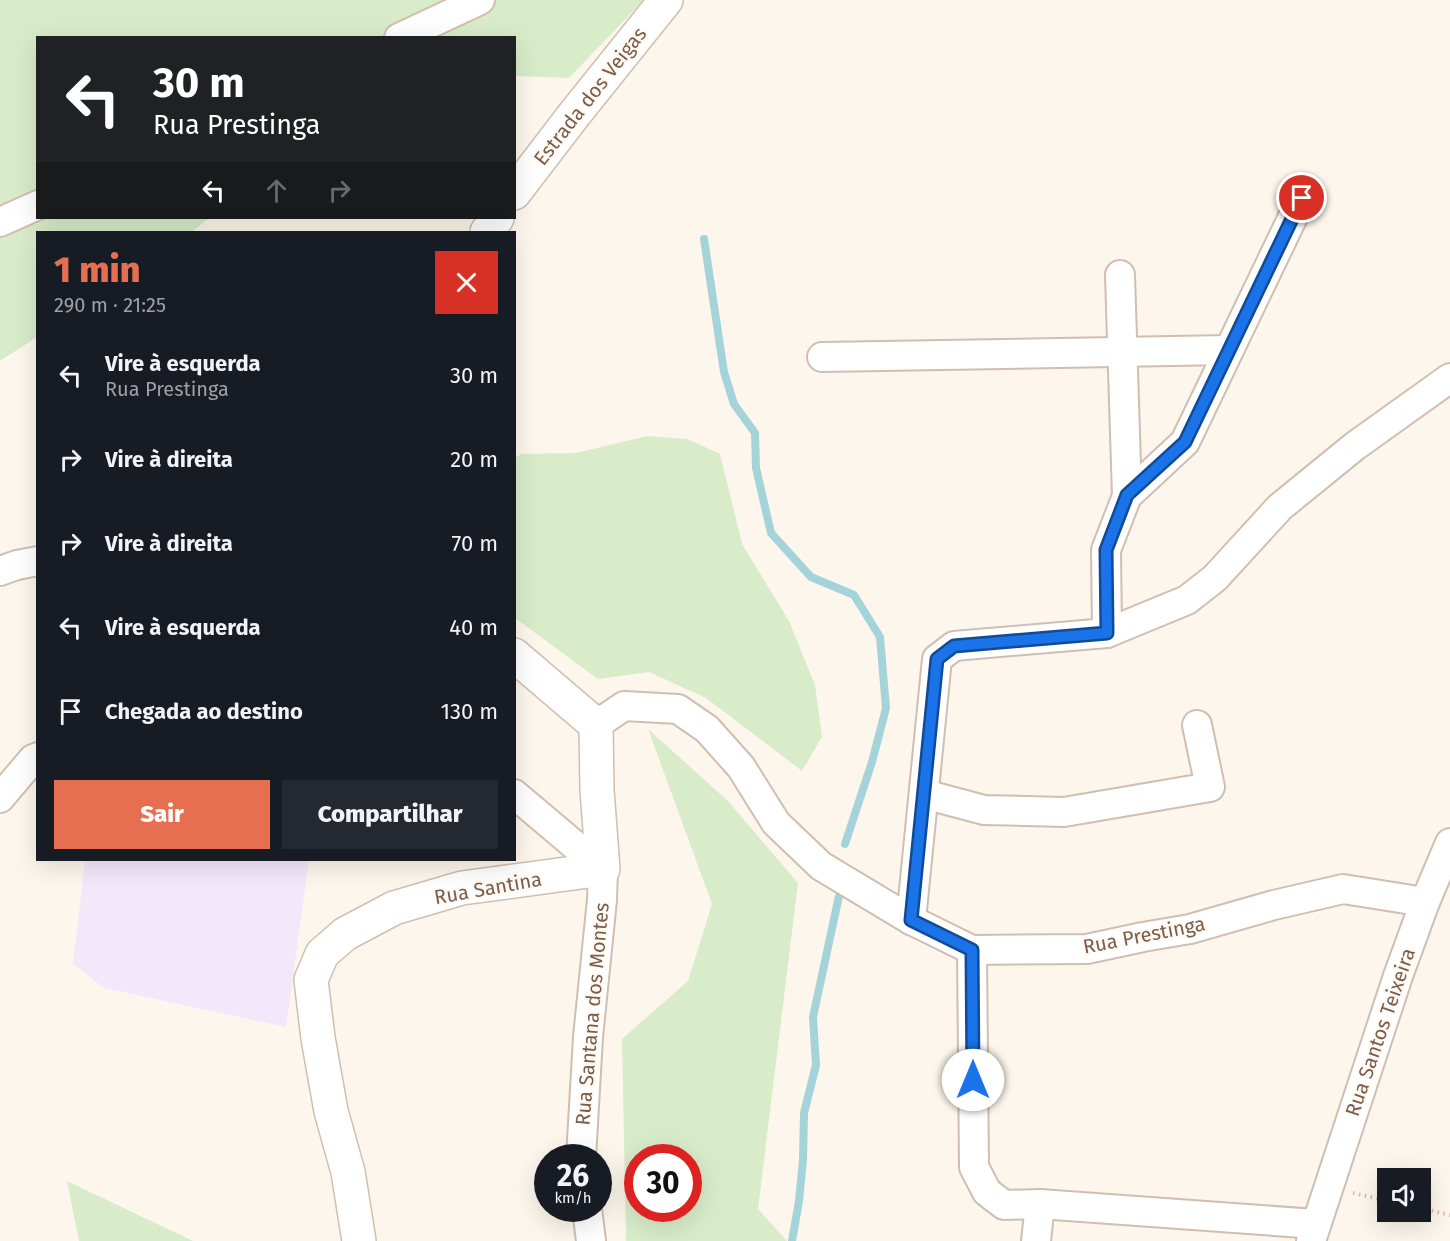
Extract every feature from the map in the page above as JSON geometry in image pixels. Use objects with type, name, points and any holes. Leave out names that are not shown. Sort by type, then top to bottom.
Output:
[{"type":"street","points":[[403,36],[480,0]]},
{"type":"street","name":"Estrada dos Veigas","points":[[516,190],[666,0]]},
{"type":"street","points":[[1127,495],[1185,442],[1302,198]]},
{"type":"street","points":[[3,222],[36,206]]},
{"type":"street","points":[[1107,633],[1106,550],[1127,495],[1120,276]]},
{"type":"street","points":[[822,357],[1229,350]]},
{"type":"street","points":[[911,920],[937,659],[954,646],[1107,633],[1187,600],[1215,578],[1280,507],[1354,446],[1450,378]]},
{"type":"street","points":[[0,571],[36,561]]},
{"type":"street","points":[[516,657],[596,725],[597,790],[603,870]]},
{"type":"street","name":"Rua Prestinga","points":[[596,725],[624,706],[678,709],[707,729],[741,767],[776,823],[821,866],[911,920],[972,950],[1087,949],[1190,929],[1274,905],[1343,889],[1425,902]]},
{"type":"street","points":[[924,794],[984,810],[1064,812],[1210,788],[1197,725]]},
{"type":"street","points":[[0,798],[36,758]]},
{"type":"street","points":[[516,796],[603,870]]},
{"type":"street","name":"Rua Santos Teixeira","points":[[972,950],[974,1167],[987,1192],[1004,1205],[1040,1204],[1313,1233],[1398,976],[1450,843]]},
{"type":"street","name":"Rua Santana dos Montes","points":[[581,1144],[603,870]]},
{"type":"street","name":"Rua Santina","points":[[359,1241],[348,1172],[331,1111],[315,1014],[311,980],[322,954],[345,934],[394,908],[462,888],[603,870]]},
{"type":"street","points":[[1036,1241],[1040,1204]]},
{"type":"street","points":[[589,1222],[591,1241]]},
{"type":"path","points":[[1431,1211],[1450,1215]]},
{"type":"shaded area","points":[[85,861],[309,861],[286,1027],[104,988],[73,964]]},
{"type":"green space","points":[[0,0],[644,0],[569,78],[516,76],[516,36],[36,36],[36,219],[208,219],[193,231],[36,231],[36,338],[0,361]]},
{"type":"green space","points":[[647,436],[687,439],[720,454],[742,544],[789,621],[815,685],[822,737],[802,771],[706,698],[649,672],[598,679],[516,619],[516,457],[521,454],[576,453]]},
{"type":"green space","points":[[648,729],[727,800],[798,883],[758,1209],[787,1241],[626,1241],[626,1222],[702,1222],[702,1144],[624,1144],[622,1039],[688,981],[712,904]]},
{"type":"green space","points":[[67,1181],[193,1241],[79,1241]]},
{"type":"waterway","points":[[704,239],[724,372],[734,404],[755,433],[756,468],[771,533],[811,577],[854,595],[880,637],[886,708],[872,762],[845,844]]},
{"type":"waterway","points":[[792,1241],[803,1160],[804,1113],[816,1065],[813,1017],[839,896]]},
{"type":"route","points":[[973,1080],[972,950],[911,920],[937,659],[954,646],[1107,633],[1106,550],[1127,495],[1185,442],[1302,198]]}]
